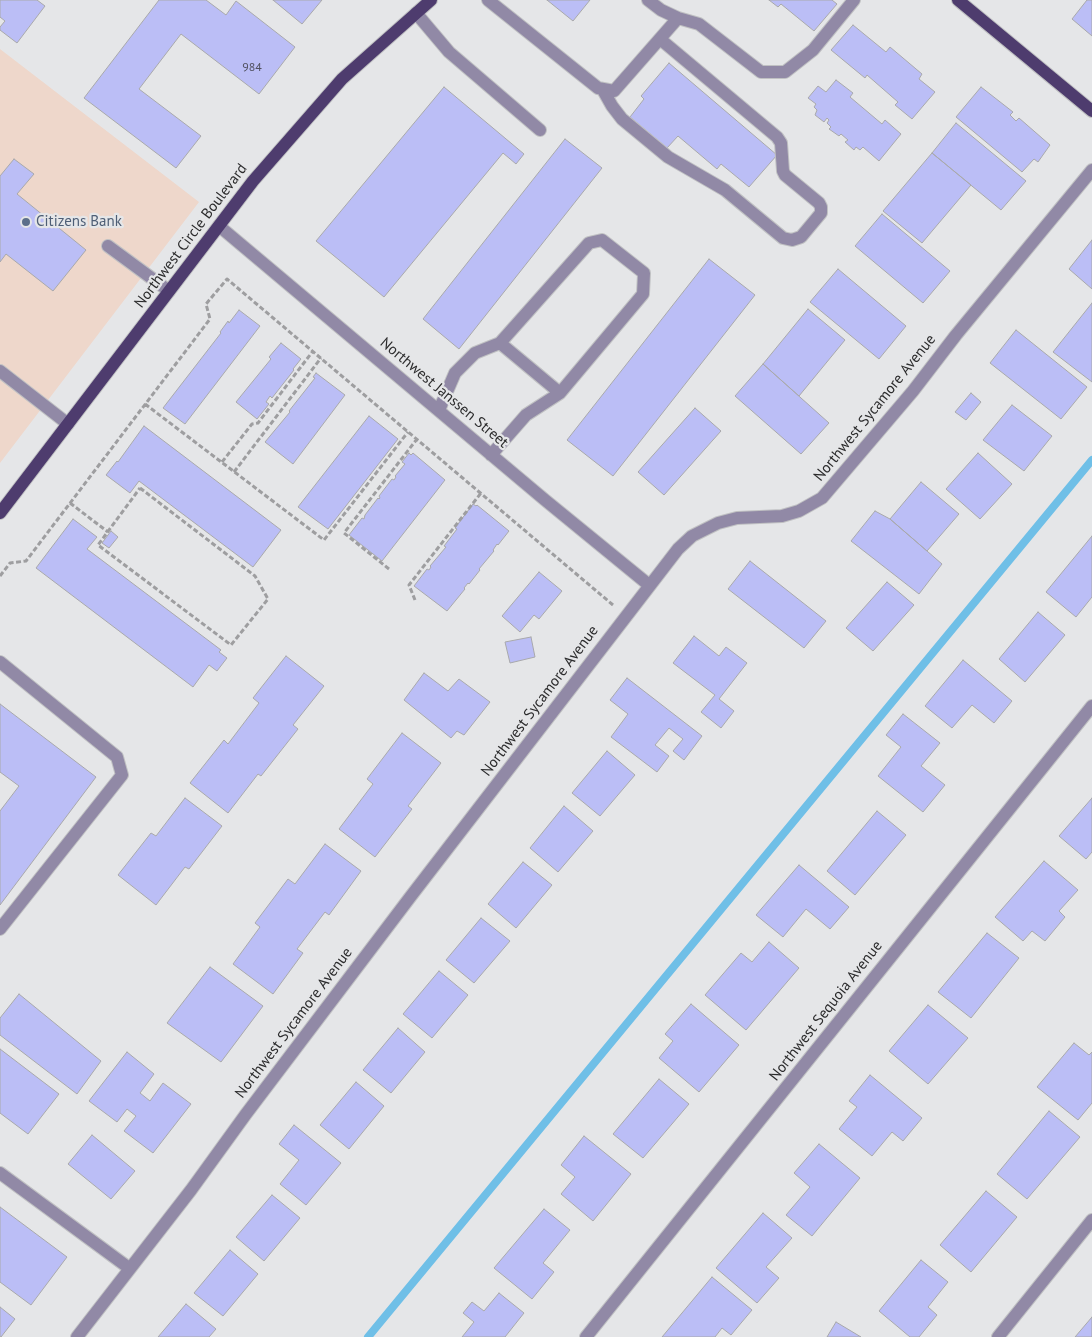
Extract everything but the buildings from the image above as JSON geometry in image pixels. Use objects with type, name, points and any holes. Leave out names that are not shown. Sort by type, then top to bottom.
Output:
[{"type":"main road","name":"Northwest Circle Boulevard","points":[[0,513],[253,181],[342,79],[431,0]]},
{"type":"main road","points":[[958,0],[1092,111]]},
{"type":"street","points":[[488,0],[598,88],[603,90],[614,91],[678,18]]},
{"type":"street","points":[[648,0],[678,18],[699,24],[761,72],[785,72],[813,50],[854,0]]},
{"type":"street","points":[[416,13],[450,52],[540,130]]},
{"type":"street","points":[[603,90],[622,119],[668,157],[725,190],[784,238],[792,240],[800,237],[821,213],[821,207],[819,203],[785,175],[781,143],[777,137],[660,39]]},
{"type":"street","name":"Northwest Sycamore Avenue","points":[[77,1337],[191,1190],[258,1098],[649,584],[678,549],[692,536],[718,523],[737,518],[782,516],[799,512],[822,498],[907,398],[956,335],[1092,170]]},
{"type":"street","name":"Northwest Janssen Street","points":[[219,226],[649,584]]},
{"type":"street","points":[[439,410],[455,373],[475,353],[500,344],[589,243],[602,240],[644,273],[643,294],[560,393],[526,415],[492,455]]},
{"type":"street","points":[[108,246],[169,292]]},
{"type":"street","points":[[500,344],[560,393]]},
{"type":"street","points":[[0,371],[68,424]]},
{"type":"street","points":[[0,662],[116,757],[122,774],[0,929]]},
{"type":"street","name":"Northwest Sequoia Avenue","points":[[586,1337],[1092,706]]},
{"type":"street","points":[[0,1173],[129,1268]]},
{"type":"street","points":[[998,1337],[1092,1220]]},
{"type":"path","points":[[0,576],[10,563],[26,561],[210,319],[206,304],[227,279],[625,616]]},
{"type":"path","points":[[222,462],[252,424],[258,423],[313,351]]},
{"type":"path","points":[[234,472],[321,358]]},
{"type":"path","points":[[145,404],[324,540],[408,432]]},
{"type":"path","points":[[389,569],[344,533],[417,439]]},
{"type":"path","points":[[140,488],[255,576],[268,599],[231,645],[98,545],[108,532],[140,488]]},
{"type":"path","points":[[415,600],[410,584],[480,493]]},
{"type":"path","points":[[70,503],[108,532]]},
{"type":"shaded area","points":[[0,49],[199,202],[0,463]]},
{"type":"waterway","points":[[368,1337],[1092,460]]},
{"type":"place","name":"Citizens Bank","points":[[26,222]]}]
